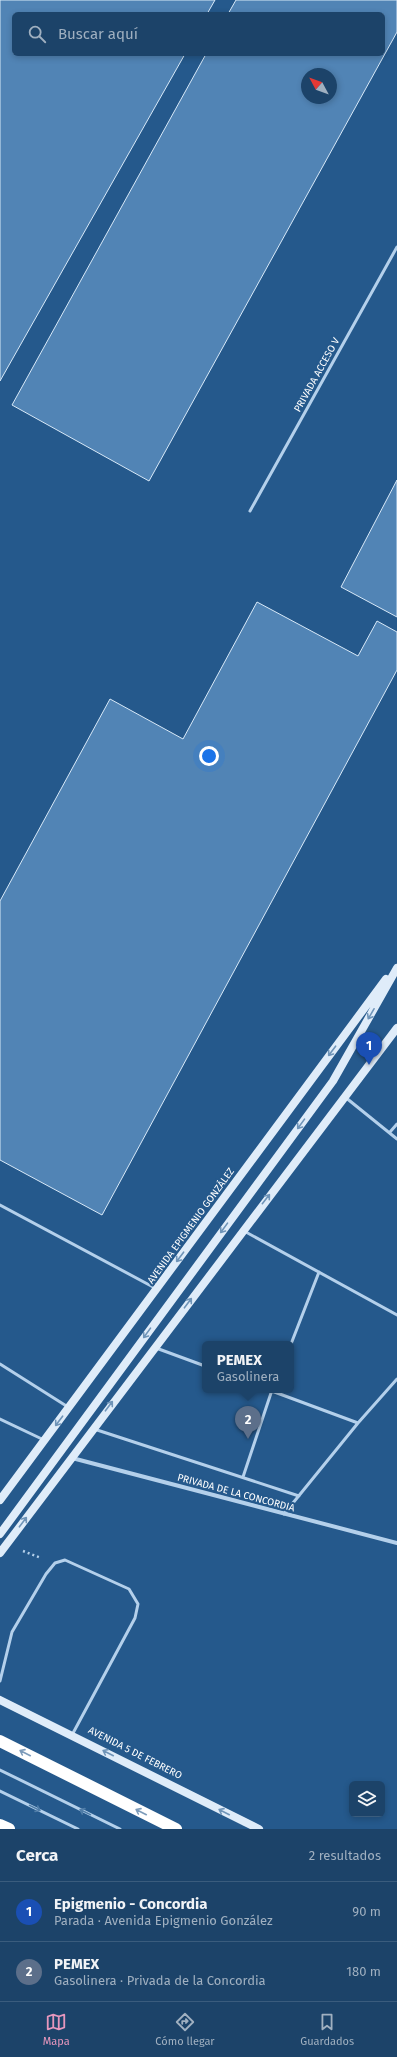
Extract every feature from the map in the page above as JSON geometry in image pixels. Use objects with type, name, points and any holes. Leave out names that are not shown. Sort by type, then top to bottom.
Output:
[{"type":"highway","points":[[0,1741],[176,1829]]},
{"type":"highway","points":[[0,1825],[9,1829]]},
{"type":"main road","name":"AVENIDA EPIGMENIO GONZÁLEZ","points":[[0,1500],[397,964]]},
{"type":"main road","points":[[0,1534],[333,1081],[397,968]]},
{"type":"main road","points":[[0,1553],[242,1230],[397,1028]]},
{"type":"main road","name":"AVENIDA 5 DE FEBRERO","points":[[0,1700],[259,1829]]},
{"type":"street","name":"PRIVADA DE LA CONCORDIA","points":[[71,1458],[397,1543]]},
{"type":"lane","name":"PRIVADA ACCESO V","points":[[250,511],[397,247]]},
{"type":"lane","points":[[345,1097],[397,1139]]},
{"type":"lane","points":[[390,1132],[397,1124]]},
{"type":"lane","points":[[0,1205],[157,1289]]},
{"type":"lane","points":[[242,1230],[397,1315]]},
{"type":"lane","points":[[292,1341],[319,1272]]},
{"type":"lane","points":[[154,1347],[202,1365]]},
{"type":"lane","points":[[0,1364],[68,1408]]},
{"type":"lane","points":[[284,1514],[358,1423],[397,1379]]},
{"type":"lane","points":[[243,1477],[270,1393]]},
{"type":"lane","points":[[279,1393],[358,1423]]},
{"type":"lane","points":[[0,1419],[45,1440]]},
{"type":"lane","points":[[93,1428],[299,1496]]},
{"type":"lane","points":[[0,1681],[12,1632],[46,1574],[55,1563],[65,1560],[129,1589],[138,1604],[135,1618],[72,1735]]},
{"type":"lane","points":[[0,1770],[120,1829]]},
{"type":"lane","points":[[0,1791],[78,1829]]},
{"type":"path","points":[[6,1545],[55,1563]]},
{"type":"building","points":[[0,0],[215,0],[208,12],[12,12],[12,56],[184,56],[0,381]]},
{"type":"building","points":[[236,0],[397,0],[397,32],[385,54],[385,12],[229,12]]},
{"type":"building","points":[[205,56],[384,56],[149,481],[12,405]]},
{"type":"building","points":[[397,480],[397,617],[341,587]]},
{"type":"building","points":[[257,602],[358,656],[377,621],[397,632],[397,670],[102,1215],[0,1160],[0,901],[110,699],[183,739]]},
{"type":"place","name":"Epigmenio - Concordia","points":[[369,1065]]},
{"type":"place","name":"PEMEX","points":[[248,1439]]}]
